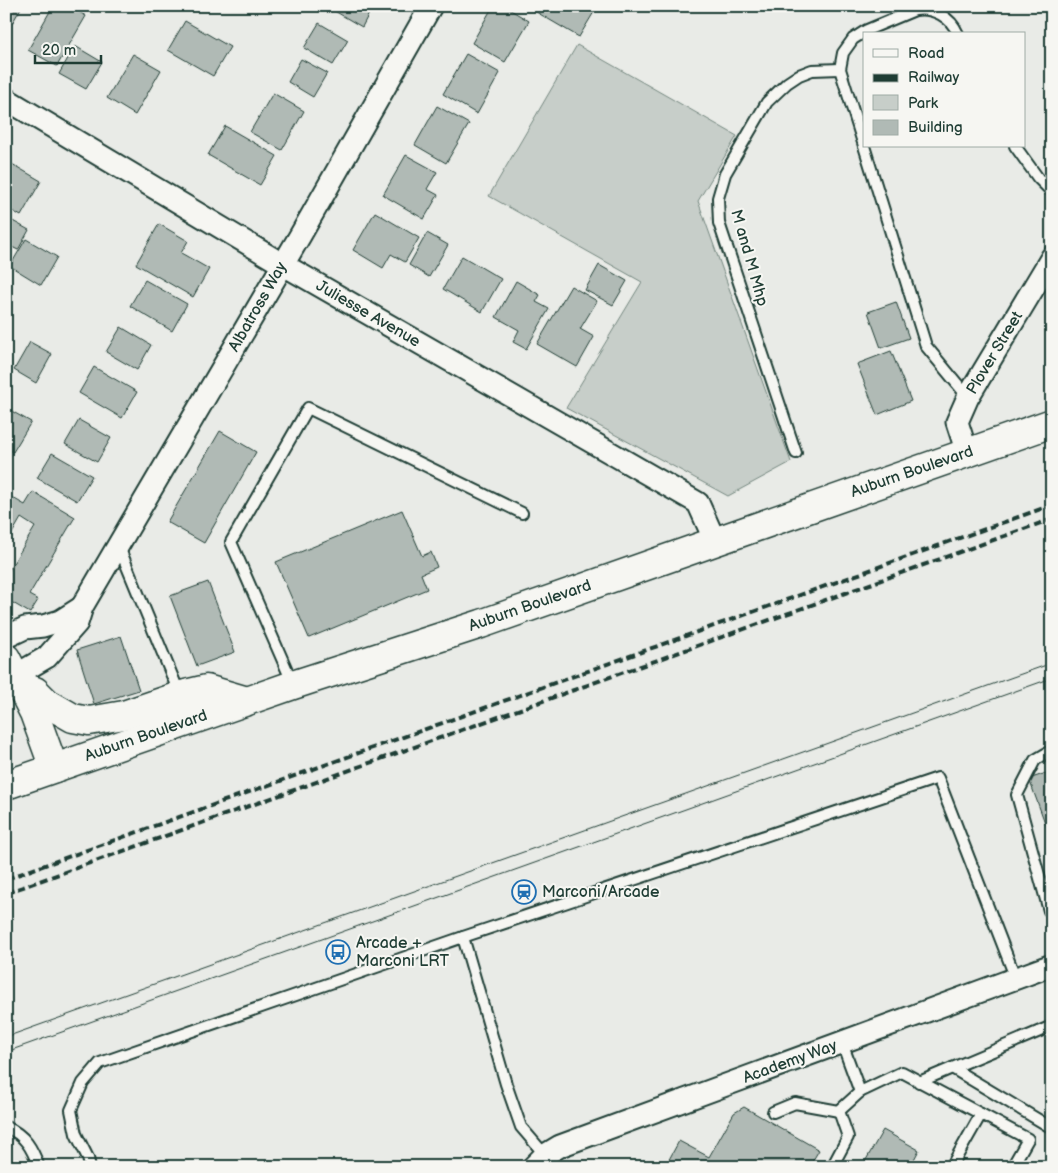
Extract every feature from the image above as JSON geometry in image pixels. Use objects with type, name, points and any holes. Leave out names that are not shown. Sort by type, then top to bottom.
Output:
[{"type":"street","name":"Albatross Way","points":[[14,673],[47,657],[77,623],[82,607],[431,6]]},
{"type":"street","name":"Juliesse Avenue","points":[[6,99],[282,264],[698,503],[715,541]]},
{"type":"street","name":"Plover Street","points":[[967,453],[957,422],[968,396],[1052,257]]},
{"type":"street","name":"Auburn Boulevard","points":[[6,785],[293,685],[481,624],[1052,423]]},
{"type":"street","name":"Albatross Way","points":[[6,637],[25,628],[43,626],[60,621],[82,607]]},
{"type":"street","points":[[14,673],[47,703],[80,721],[124,715],[206,689],[247,701]]},
{"type":"street","points":[[14,673],[34,713],[54,768]]},
{"type":"street","name":"Academy Way","points":[[544,1163],[560,1146],[1052,966]]},
{"type":"lane","points":[[864,32],[915,10],[922,9],[938,12],[951,22],[957,32]]},
{"type":"lane","points":[[863,33],[853,39],[843,53],[840,69],[863,143]]},
{"type":"lane","name":"M and M Mhp","points":[[796,452],[719,223],[718,198],[725,174],[767,102],[777,91],[787,82],[812,70],[840,69]]},
{"type":"lane","points":[[865,148],[926,346],[968,396]]},
{"type":"lane","points":[[1016,148],[1038,178],[1052,192]]},
{"type":"lane","points":[[293,685],[231,542],[308,408],[522,512]]},
{"type":"lane","points":[[118,546],[180,696]]},
{"type":"lane","points":[[1051,914],[1017,795],[1035,760],[1052,750]]},
{"type":"lane","points":[[89,1162],[76,1134],[70,1110],[83,1083],[100,1063],[463,937],[938,778],[1016,979]]},
{"type":"lane","points":[[463,937],[506,1084],[521,1127],[544,1163]]},
{"type":"lane","points":[[920,1082],[1052,1026]]},
{"type":"lane","points":[[842,1043],[860,1092]]},
{"type":"lane","points":[[952,1068],[1052,1128]]},
{"type":"lane","points":[[839,1111],[860,1092],[902,1072],[1028,1139],[1012,1167]]},
{"type":"lane","points":[[773,1112],[795,1103],[839,1111]]},
{"type":"lane","points":[[832,1167],[848,1137],[839,1111]]},
{"type":"lane","points":[[951,1167],[981,1114]]},
{"type":"lane","points":[[6,1127],[16,1131],[28,1142],[39,1167]]},
{"type":"green space","points":[[577,45],[737,136],[698,201],[791,462],[728,496],[566,408],[642,282],[489,196]]},
{"type":"building","points":[[6,6],[22,6],[6,34]]},
{"type":"building","points":[[53,6],[69,6],[86,16],[57,66],[28,50]]},
{"type":"building","points":[[326,6],[373,6],[362,27]]},
{"type":"building","points":[[493,6],[504,6],[529,21],[505,62],[472,43]]},
{"type":"building","points":[[526,6],[584,6],[594,12],[579,37]]},
{"type":"building","points":[[185,21],[230,47],[213,76],[168,50]]},
{"type":"building","points":[[319,23],[348,40],[333,65],[304,48]]},
{"type":"building","points":[[75,46],[102,62],[86,89],[59,74]]},
{"type":"building","points":[[133,54],[161,70],[135,115],[107,98]]},
{"type":"building","points":[[466,54],[500,73],[477,114],[443,94]]},
{"type":"building","points":[[301,59],[327,73],[313,97],[288,82]]},
{"type":"building","points":[[273,93],[304,111],[282,150],[250,132]]},
{"type":"building","points":[[437,106],[469,124],[446,163],[415,145]]},
{"type":"building","points":[[225,126],[277,156],[260,185],[208,155]]},
{"type":"building","points":[[406,155],[437,172],[427,189],[438,195],[424,219],[383,195]]},
{"type":"building","points":[[12,164],[41,181],[21,216],[6,207],[6,173]]},
{"type":"building","points":[[375,212],[419,238],[405,262],[391,254],[383,268],[353,250]]},
{"type":"building","points":[[9,219],[29,230],[18,250],[6,244],[6,225]]},
{"type":"building","points":[[159,224],[188,241],[181,253],[209,269],[193,297],[136,264]]},
{"type":"building","points":[[427,233],[448,245],[429,277],[409,265]]},
{"type":"building","points":[[26,239],[57,257],[41,285],[10,266]]},
{"type":"building","points":[[462,256],[501,279],[482,312],[443,289]]},
{"type":"building","points":[[599,265],[627,281],[613,305],[585,290]]},
{"type":"building","points":[[145,280],[187,304],[172,331],[130,306]]},
{"type":"building","points":[[516,281],[540,295],[536,302],[549,309],[526,349],[513,342],[519,330],[496,317]]},
{"type":"building","points":[[571,286],[597,301],[580,329],[594,337],[577,367],[537,344]]},
{"type":"building","points":[[896,302],[909,338],[881,348],[868,312]]},
{"type":"building","points":[[121,327],[151,345],[137,370],[106,352]]},
{"type":"building","points":[[30,342],[52,354],[36,383],[14,370]]},
{"type":"building","points":[[891,351],[911,401],[877,415],[857,364]]},
{"type":"building","points":[[94,367],[137,392],[122,418],[79,393]]},
{"type":"building","points":[[6,408],[31,422],[13,452],[6,448]]},
{"type":"building","points":[[79,420],[111,438],[97,462],[65,444]]},
{"type":"building","points":[[220,431],[256,452],[204,543],[167,522]]},
{"type":"building","points":[[52,453],[92,476],[77,501],[37,478]]},
{"type":"building","points":[[33,492],[75,517],[29,595],[38,600],[30,613],[6,599],[6,575],[35,527],[21,518],[10,537],[6,534],[6,494],[25,505]]},
{"type":"building","points":[[402,510],[422,556],[431,552],[437,567],[421,574],[427,589],[309,638],[276,562]]},
{"type":"building","points":[[208,582],[235,652],[197,666],[170,596]]},
{"type":"building","points":[[121,636],[139,690],[94,704],[77,650]]},
{"type":"building","points":[[1052,771],[1052,842],[1029,779]]},
{"type":"building","points":[[744,1107],[819,1150],[809,1167],[665,1167],[679,1141],[709,1157],[734,1113]]},
{"type":"building","points":[[883,1130],[919,1150],[910,1167],[862,1167]]},
{"type":"tram line","points":[[6,1037],[1052,663]]},
{"type":"tram line","points":[[6,1052],[1052,678]]},
{"type":"railway","points":[[6,879],[1052,505]]},
{"type":"railway","points":[[6,893],[1052,519]]},
{"type":"place","name":"Marconi/Arcade","points":[[524,892]]},
{"type":"place","name":"Arcade + Marconi LRT","points":[[338,952]]}]
